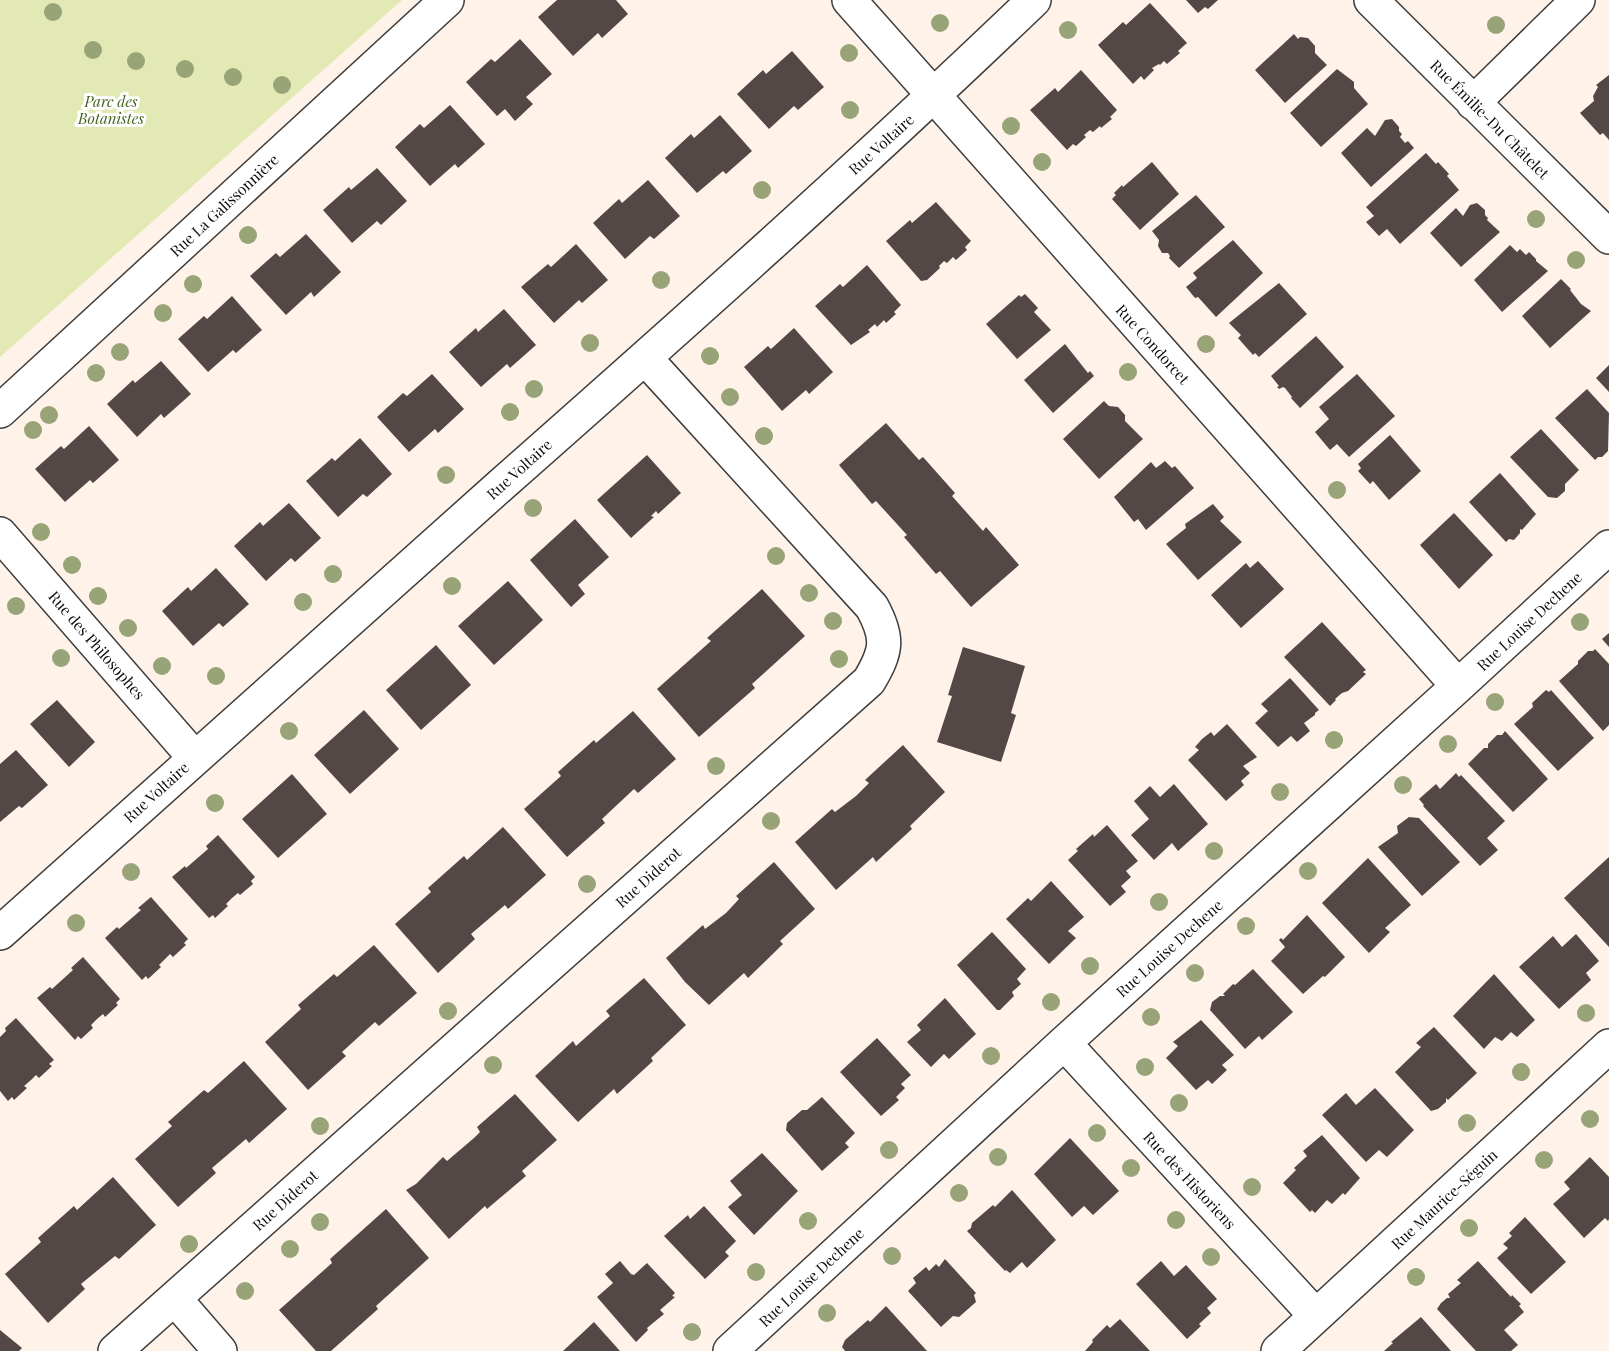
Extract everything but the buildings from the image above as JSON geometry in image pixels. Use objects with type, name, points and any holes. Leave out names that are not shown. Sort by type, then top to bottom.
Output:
[{"type":"street","name":"Rue La Galissonnière","points":[[0,411],[447,0]]},
{"type":"street","name":"Rue Condorcet","points":[[849,0],[1458,686]]},
{"type":"street","name":"Rue Voltaire","points":[[0,933],[645,358],[933,97],[1034,0]]},
{"type":"street","name":"Rue Émilie-Du Châtelet","points":[[1371,0],[1609,237]]},
{"type":"street","points":[[1473,103],[1578,0]]},
{"type":"street","name":"Rue Diderot","points":[[115,1351],[869,681],[880,663],[886,642],[881,623],[872,607],[645,358]]},
{"type":"street","name":"Rue des Philosophes","points":[[0,534],[195,757]]},
{"type":"street","name":"Rue Louise Dechene","points":[[730,1351],[1064,1043],[1609,547]]},
{"type":"street","name":"Rue des Historiens","points":[[1064,1043],[1316,1316]]},
{"type":"street","name":"Rue Maurice-Séguin","points":[[1278,1351],[1609,1046]]},
{"type":"street","points":[[175,1299],[220,1351]]},
{"type":"green space","name":"Parc des Botanistes","points":[[0,0],[402,0],[0,357]]}]
